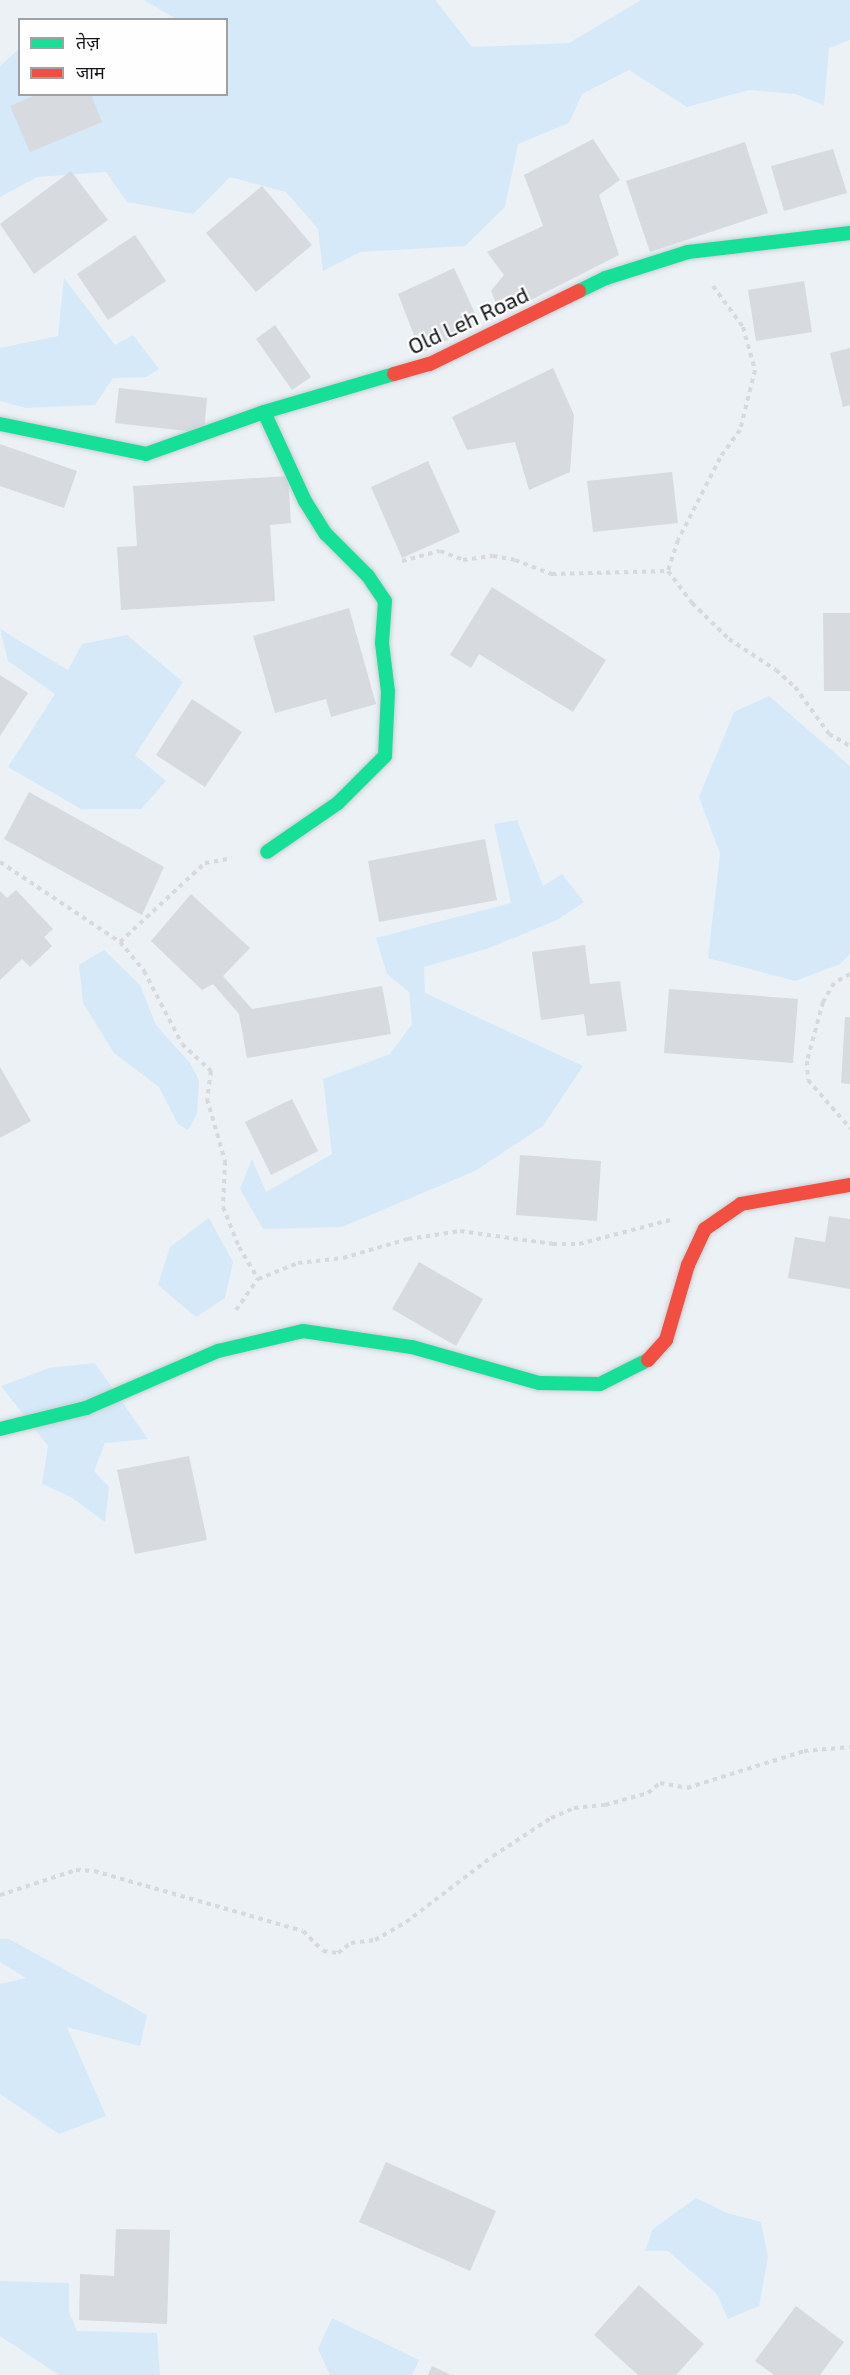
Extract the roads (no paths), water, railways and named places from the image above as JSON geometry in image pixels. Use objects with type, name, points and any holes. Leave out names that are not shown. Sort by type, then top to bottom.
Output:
[{"type":"street","name":"Old Leh Road","points":[[0,424],[146,454],[264,412],[430,364],[606,278],[688,252],[850,233]]},
{"type":"street","points":[[264,412],[305,501],[326,534],[368,576],[385,601],[382,643],[388,692],[385,756],[338,803],[267,852]]},
{"type":"street","points":[[0,1429],[11,1430],[86,1408],[218,1350],[303,1331],[412,1347],[539,1383],[600,1383],[643,1365],[666,1340],[688,1265],[705,1229],[741,1204],[850,1185]]}]
